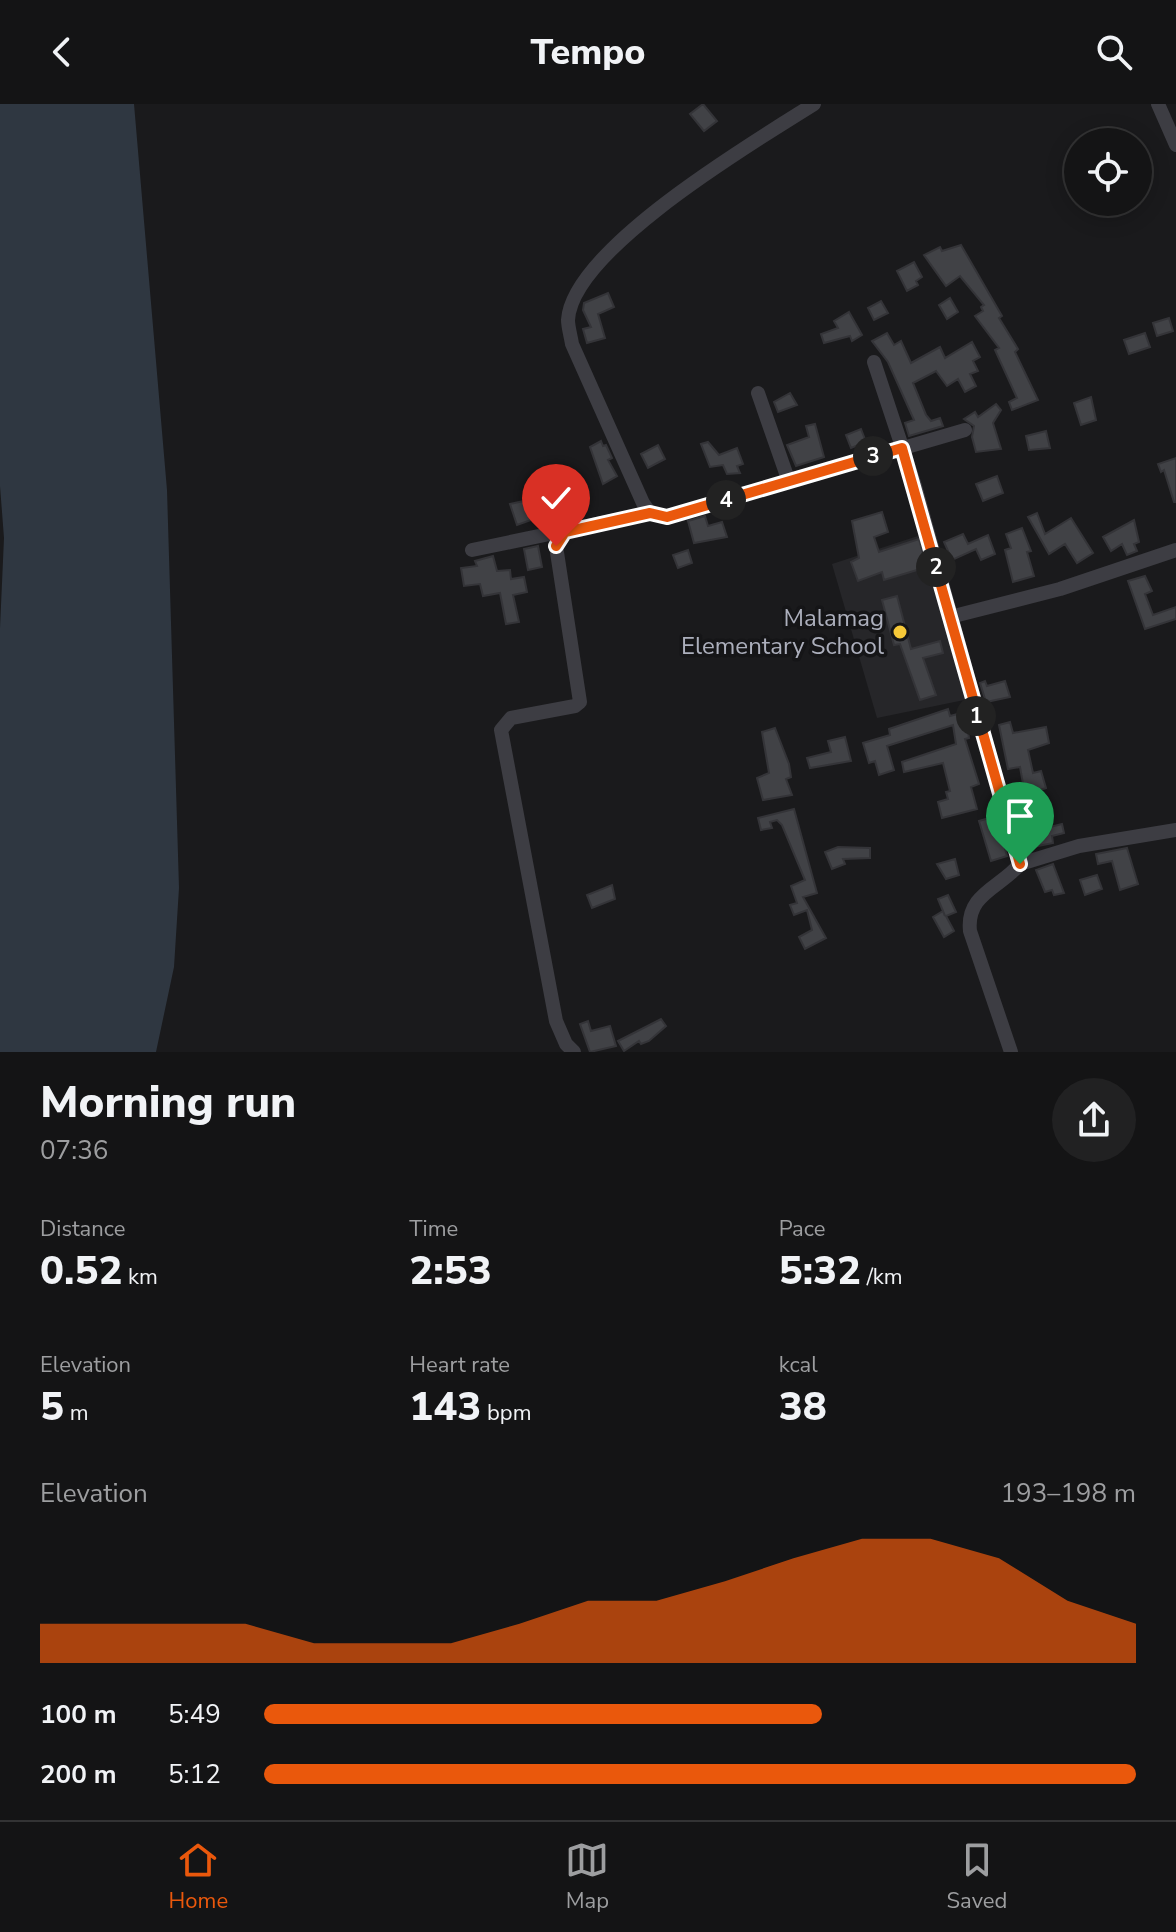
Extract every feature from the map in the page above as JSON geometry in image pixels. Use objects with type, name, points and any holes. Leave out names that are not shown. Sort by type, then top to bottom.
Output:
[{"type":"street","points":[[650,513],[572,344],[568,319],[573,304],[618,240],[648,215],[814,104]]},
{"type":"street","points":[[1158,104],[1176,145]]},
{"type":"street","points":[[874,362],[902,448],[1020,864]]},
{"type":"street","points":[[758,393],[788,479]]},
{"type":"street","points":[[472,550],[650,513],[667,517],[788,479],[965,430]]},
{"type":"street","points":[[565,532],[556,546],[580,702],[575,706],[511,718],[501,730],[556,1021],[566,1044],[574,1052]]},
{"type":"street","points":[[950,617],[1060,589],[1176,550]]},
{"type":"street","points":[[1011,1052],[970,931],[968,916],[973,903],[1020,864],[1079,846],[1176,830]]},
{"type":"shaded area","points":[[0,104],[134,104],[167,490],[179,888],[174,967],[156,1052],[0,1052],[0,628],[4,538],[0,486]]},
{"type":"shaded area","name":"Malamag Elementary School","points":[[921,535],[969,699],[877,718],[832,564]]},
{"type":"building","points":[[703,104],[717,121],[704,131],[690,114]]},
{"type":"building","points":[[961,245],[1002,316],[999,318],[1018,349],[1015,352],[1038,400],[1012,410],[1009,402],[1017,398],[995,350],[999,348],[975,316],[983,311],[981,307],[984,305],[960,276],[946,286],[924,255],[940,247],[942,251]]},
{"type":"building","points":[[914,262],[922,277],[916,281],[918,285],[907,291],[897,271]]},
{"type":"building","points":[[608,293],[614,307],[598,314],[605,338],[587,343],[583,329],[591,327],[583,310],[584,303]]},
{"type":"building","points":[[950,298],[958,312],[947,319],[939,305]]},
{"type":"building","points":[[881,301],[888,313],[874,320],[868,308]]},
{"type":"building","points":[[849,312],[862,335],[852,341],[850,336],[824,343],[821,334],[838,328],[834,321]]},
{"type":"building","points":[[1169,318],[1173,331],[1157,336],[1153,323]]},
{"type":"building","points":[[887,333],[894,345],[901,341],[911,363],[940,347],[945,358],[972,342],[980,357],[973,361],[978,371],[970,374],[976,386],[965,392],[958,379],[947,386],[936,371],[913,383],[926,415],[931,421],[940,418],[943,426],[909,436],[905,423],[914,420],[888,362],[872,341]]},
{"type":"building","points":[[1145,333],[1150,347],[1129,354],[1124,340]]},
{"type":"building","points":[[790,393],[797,405],[778,412],[774,402]]},
{"type":"building","points":[[1091,397],[1096,420],[1081,425],[1074,403]]},
{"type":"building","points":[[996,404],[1001,410],[993,423],[1001,449],[976,452],[972,437],[974,426],[964,419],[975,412],[978,417]]},
{"type":"building","points":[[815,424],[824,457],[796,466],[787,445],[809,437],[806,426]]},
{"type":"building","points":[[861,429],[866,442],[851,448],[846,435]]},
{"type":"building","points":[[1046,431],[1050,448],[1029,450],[1026,436]]},
{"type":"building","points":[[601,441],[612,458],[608,460],[617,476],[603,484],[590,447]]},
{"type":"building","points":[[708,442],[719,455],[737,448],[743,464],[737,466],[740,473],[727,474],[723,465],[710,467],[701,444]]},
{"type":"building","points":[[658,445],[665,459],[648,468],[641,454]]},
{"type":"building","points":[[1176,458],[1174,502],[1164,470],[1161,472],[1158,464]]},
{"type":"building","points":[[997,476],[1003,493],[983,501],[976,484]]},
{"type":"building","points":[[566,479],[571,494],[556,499],[550,485]]},
{"type":"building","points":[[542,497],[548,514],[517,525],[510,504]]},
{"type":"building","points":[[882,512],[888,532],[874,537],[879,552],[919,539],[927,567],[884,580],[882,572],[858,581],[851,562],[859,558],[852,521]]},
{"type":"building","points":[[1037,513],[1045,534],[1071,518],[1093,553],[1077,563],[1065,544],[1049,554],[1028,517]]},
{"type":"building","points":[[705,516],[708,526],[722,522],[727,537],[694,543],[688,521]]},
{"type":"building","points":[[1134,520],[1139,542],[1134,544],[1137,551],[1127,555],[1122,544],[1111,551],[1103,537]]},
{"type":"building","points":[[1022,528],[1031,551],[1027,552],[1034,576],[1013,582],[1005,550],[1011,548],[1006,534]]},
{"type":"building","points":[[963,534],[968,544],[988,535],[995,554],[981,560],[976,549],[952,560],[944,542]]},
{"type":"building","points":[[538,546],[542,567],[528,570],[524,549]]},
{"type":"building","points":[[688,550],[692,563],[678,568],[673,555]]},
{"type":"building","points":[[493,556],[497,571],[510,570],[511,579],[524,577],[527,592],[513,595],[519,622],[506,624],[500,593],[483,596],[480,584],[464,586],[461,568],[477,566],[475,561]]},
{"type":"building","points":[[1145,576],[1152,591],[1145,594],[1153,615],[1176,607],[1176,619],[1145,629],[1128,581]]},
{"type":"building","points":[[897,596],[911,649],[940,641],[943,653],[923,658],[936,695],[920,700],[900,644],[894,645],[882,600]]},
{"type":"building","points":[[985,681],[987,686],[1005,681],[1010,697],[986,702],[980,683]]},
{"type":"building","points":[[948,709],[950,716],[965,712],[969,738],[965,739],[979,784],[971,787],[977,809],[942,818],[938,802],[948,799],[946,792],[950,791],[943,763],[904,772],[902,762],[956,744],[953,725],[887,746],[894,770],[879,775],[875,761],[869,763],[863,743],[890,735],[889,729]]},
{"type":"building","points":[[1010,722],[1013,733],[1046,727],[1049,743],[1028,750],[1033,773],[1041,771],[1046,788],[1025,795],[1020,767],[1008,769],[999,725]]},
{"type":"building","points":[[775,728],[789,764],[791,777],[786,779],[792,795],[763,800],[757,778],[769,773],[762,732]]},
{"type":"building","points":[[845,737],[851,761],[810,768],[807,758],[831,752],[828,741]]},
{"type":"building","points":[[794,809],[817,893],[803,897],[826,938],[805,949],[799,937],[812,930],[807,910],[794,915],[790,905],[797,903],[791,886],[805,880],[782,825],[777,820],[770,822],[772,828],[761,830],[758,818]]},
{"type":"building","points":[[996,816],[1007,856],[991,861],[979,821]]},
{"type":"building","points":[[1048,816],[1050,827],[1062,824],[1064,833],[1052,836],[1053,843],[1028,848],[1025,839],[1038,835],[1037,819]]},
{"type":"building","points":[[838,847],[870,848],[870,858],[843,859],[845,864],[832,869],[825,852]]},
{"type":"building","points":[[1127,848],[1138,884],[1120,890],[1112,861],[1098,864],[1096,854]]},
{"type":"building","points":[[955,859],[959,875],[946,879],[937,864]]},
{"type":"building","points":[[1053,864],[1064,893],[1054,895],[1052,890],[1045,892],[1036,870]]},
{"type":"building","points":[[1097,875],[1102,889],[1085,895],[1080,880]]},
{"type":"building","points":[[612,885],[615,899],[592,908],[587,895]]},
{"type":"building","points":[[948,895],[956,912],[946,916],[954,931],[944,937],[933,917],[943,911],[938,899]]},
{"type":"building","points":[[661,1019],[666,1026],[649,1041],[641,1044],[639,1041],[624,1051],[618,1041]]},
{"type":"building","points":[[588,1021],[591,1031],[610,1026],[616,1046],[590,1052],[580,1024]]},
{"type":"place","name":"Malamag Elementary School","points":[[900,632]]},
{"type":"route","points":[[556,546],[565,532],[650,513],[667,517],[902,448],[915,486],[977,722],[1020,864]]}]
